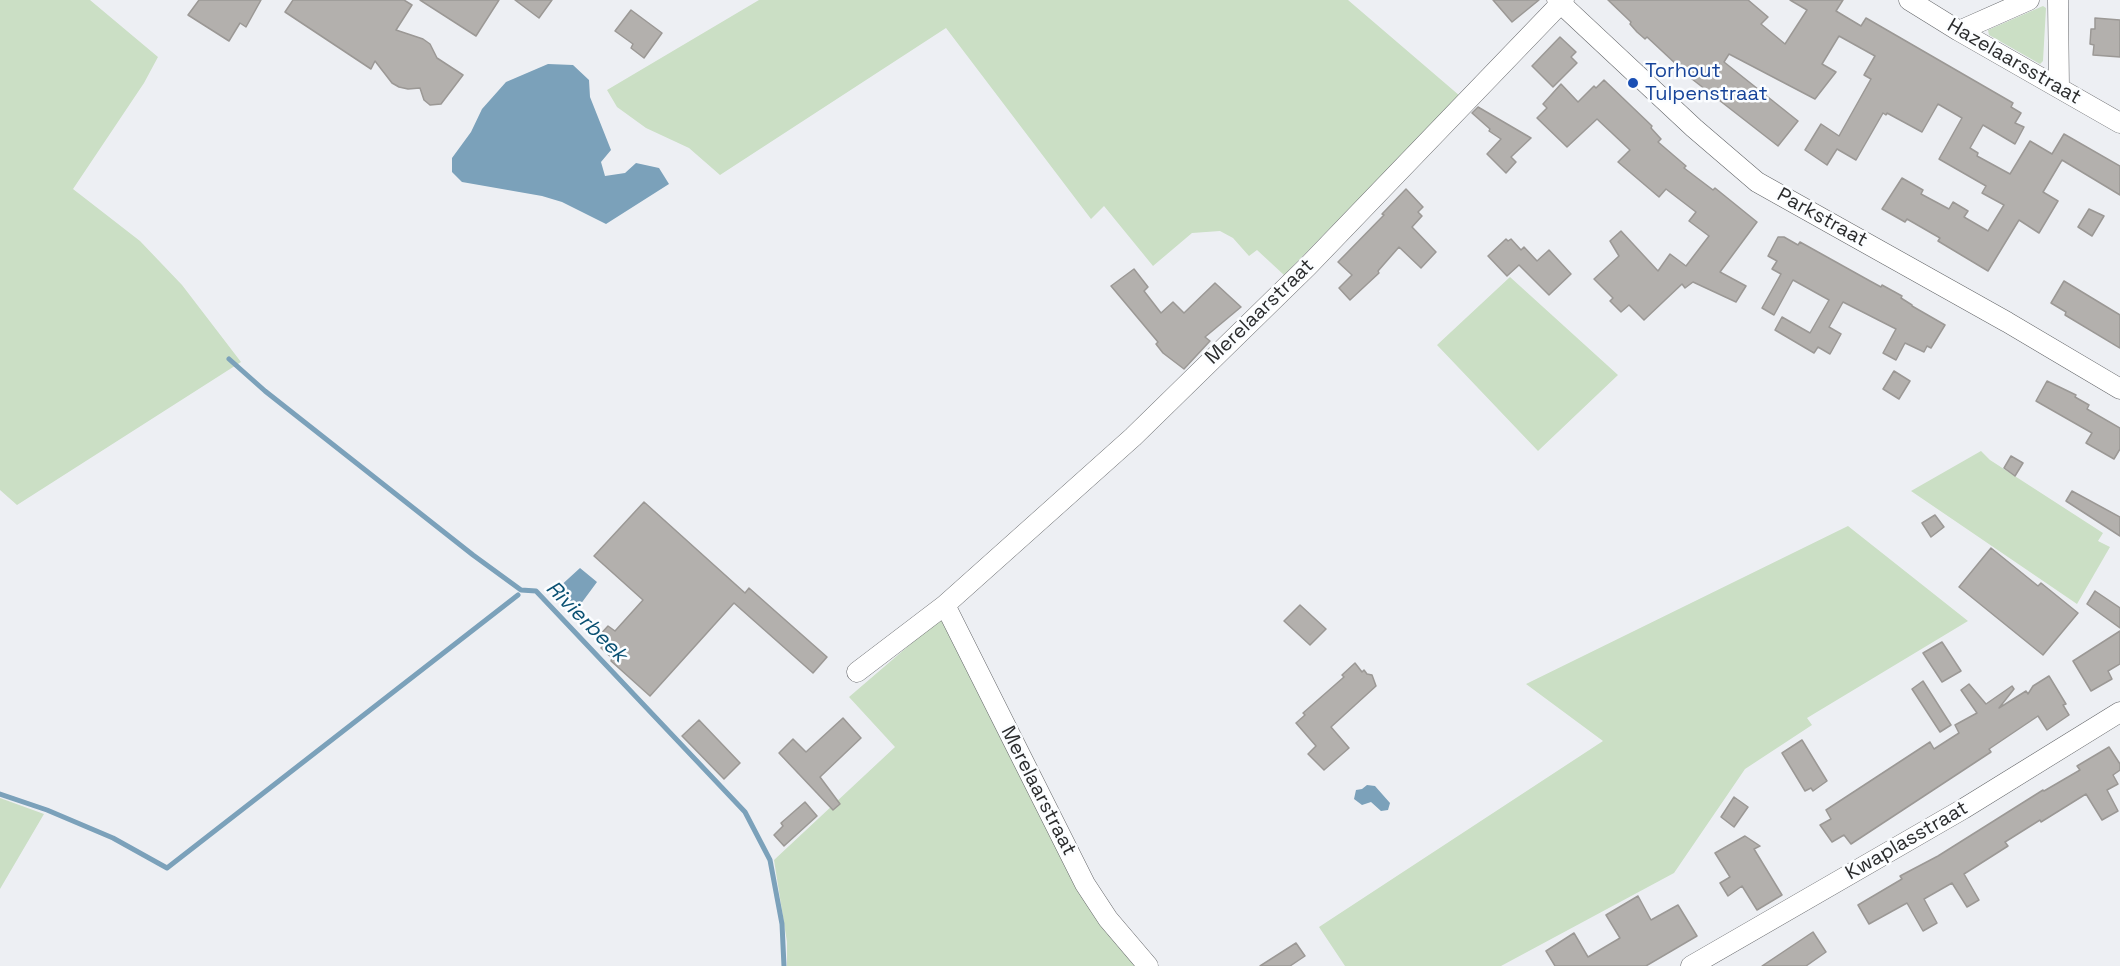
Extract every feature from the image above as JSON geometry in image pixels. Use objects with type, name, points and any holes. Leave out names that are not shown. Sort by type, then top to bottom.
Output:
[{"type":"street","name":"Hazelaarsstraat","points":[[1909,0],[2120,123]]},
{"type":"street","points":[[1959,31],[2029,0]]},
{"type":"street","points":[[2058,0],[2059,87]]},
{"type":"street","name":"Parkstraat","points":[[1561,1],[1694,128],[1757,182],[2007,322],[2120,389]]},
{"type":"street","name":"Merelaarstraat","points":[[857,672],[945,605],[1133,436],[1300,274],[1561,1]]},
{"type":"street","name":"Merelaarstraat","points":[[945,605],[1085,884],[1107,919],[1148,966]]},
{"type":"street","name":"Kwaplasstraat","points":[[1691,966],[1964,809],[2120,712]]},
{"type":"green space","points":[[0,0],[90,0],[158,57],[144,83],[73,189],[140,241],[182,285],[241,362],[17,505],[0,490]]},
{"type":"green space","points":[[759,0],[1348,0],[1460,96],[1284,275],[1257,250],[1249,256],[1233,238],[1220,231],[1192,233],[1153,266],[1104,206],[1091,219],[946,28],[720,175],[689,148],[646,128],[617,107],[607,90]]},
{"type":"green space","points":[[2043,6],[2046,8],[2043,61],[2040,64],[1989,35],[1988,30]]},
{"type":"green space","points":[[1510,277],[1618,375],[1538,451],[1437,345]]},
{"type":"green space","points":[[1981,451],[1990,460],[2103,533],[2098,541],[2110,547],[2077,604],[1911,491]]},
{"type":"green space","points":[[1848,526],[1968,621],[1807,718],[1812,725],[1745,769],[1674,873],[1501,966],[1345,966],[1319,927],[1603,741],[1526,684]]},
{"type":"green space","points":[[941,618],[1142,966],[787,966],[787,942],[774,860],[895,747],[849,697]]},
{"type":"green space","points":[[0,798],[44,814],[0,889]]},
{"type":"water","points":[[548,64],[573,65],[589,80],[590,97],[611,150],[601,162],[605,176],[625,173],[636,163],[659,168],[669,184],[606,224],[562,202],[542,196],[462,182],[452,172],[452,158],[471,132],[482,109],[506,82]]},
{"type":"water","points":[[580,568],[597,582],[580,605],[573,606],[558,594],[557,589]]},
{"type":"water","points":[[1367,785],[1375,786],[1390,803],[1388,810],[1381,811],[1371,802],[1362,805],[1354,799],[1356,790]]},
{"type":"building","points":[[199,0],[261,0],[246,27],[240,23],[229,41],[188,15]]},
{"type":"building","points":[[293,0],[404,0],[412,5],[396,30],[423,39],[430,44],[437,58],[463,75],[441,104],[430,105],[424,100],[420,88],[399,87],[392,83],[375,61],[371,69],[285,12]]},
{"type":"building","points":[[420,0],[499,0],[476,36]]},
{"type":"building","points":[[515,0],[552,0],[539,18]]},
{"type":"building","points":[[1493,0],[1539,0],[1512,22]]},
{"type":"building","points":[[1608,0],[1748,0],[1768,17],[1761,24],[1785,44],[1807,10],[1790,0],[1843,0],[1836,11],[1861,26],[1866,18],[2013,103],[2011,107],[2021,113],[2015,123],[2024,127],[2015,144],[1983,125],[1970,148],[1978,153],[1977,156],[2010,174],[2030,141],[2052,154],[2064,134],[2120,166],[2120,195],[2062,160],[2043,192],[2058,201],[2039,233],[2019,220],[1988,271],[1938,241],[1940,238],[1907,219],[1905,222],[1882,209],[1902,178],[1923,190],[1921,194],[1949,209],[1953,202],[1968,211],[1964,217],[1988,231],[2004,205],[1982,193],[1986,186],[1939,159],[1962,118],[1938,104],[1922,132],[1883,113],[1856,160],[1837,149],[1827,165],[1805,150],[1821,124],[1839,136],[1871,79],[1864,75],[1875,56],[1839,36],[1822,64],[1836,72],[1815,99],[1729,54],[1724,62],[1798,121],[1778,146],[1692,79],[1647,37],[1645,39]]},
{"type":"building","points":[[631,10],[662,33],[644,58],[631,48],[633,44],[615,31]]},
{"type":"building","points":[[2095,18],[2120,20],[2120,57],[2093,55],[2094,45],[2090,44],[2091,29],[2095,29]]},
{"type":"building","points":[[1560,37],[1576,52],[1571,57],[1577,63],[1553,87],[1532,66]]},
{"type":"building","points":[[1604,80],[1652,126],[1651,128],[1661,139],[1658,142],[1686,166],[1684,168],[1713,190],[1715,188],[1757,222],[1720,272],[1746,286],[1736,302],[1693,282],[1685,288],[1682,284],[1644,320],[1629,305],[1621,312],[1610,301],[1613,298],[1594,279],[1619,256],[1610,241],[1621,231],[1658,271],[1670,254],[1686,266],[1709,236],[1689,221],[1696,212],[1666,189],[1659,197],[1618,162],[1630,150],[1597,119],[1567,147],[1537,118],[1547,108],[1543,104],[1561,84],[1578,102],[1594,86],[1596,88]]},
{"type":"building","points":[[1478,107],[1531,138],[1511,157],[1516,162],[1506,173],[1487,154],[1501,139],[1489,131],[1490,129],[1472,113]]},
{"type":"building","points":[[1406,189],[1423,207],[1418,212],[1422,216],[1412,227],[1436,252],[1421,268],[1399,247],[1378,271],[1379,273],[1350,300],[1339,288],[1352,275],[1338,262]]},
{"type":"building","points":[[2089,209],[2104,216],[2092,236],[2078,227]]},
{"type":"building","points":[[1778,237],[1784,237],[1798,245],[1800,242],[1881,287],[1882,285],[1945,325],[1931,348],[1927,346],[1924,352],[1905,343],[1896,360],[1883,353],[1896,329],[1843,302],[1829,327],[1841,334],[1830,354],[1818,347],[1814,353],[1775,330],[1782,317],[1810,333],[1829,300],[1793,280],[1774,315],[1762,308],[1781,274],[1772,269],[1777,261],[1768,256]]},
{"type":"building","points":[[1506,239],[1508,241],[1511,239],[1521,250],[1524,247],[1537,261],[1549,250],[1571,274],[1549,295],[1519,265],[1507,276],[1488,256]]},
{"type":"building","points":[[1134,269],[1148,287],[1144,291],[1161,313],[1173,302],[1184,313],[1215,283],[1241,307],[1205,337],[1210,341],[1184,369],[1163,353],[1156,344],[1158,342],[1111,286]]},
{"type":"building","points":[[2064,281],[2120,315],[2120,348],[2065,315],[2066,312],[2051,303]]},
{"type":"building","points":[[1894,371],[1910,381],[1899,399],[1883,389]]},
{"type":"building","points":[[2047,381],[2076,395],[2075,397],[2089,405],[2087,409],[2120,428],[2120,449],[2114,459],[2086,443],[2092,433],[2036,401]]},
{"type":"building","points":[[2011,456],[2023,463],[2015,476],[2004,468]]},
{"type":"building","points":[[2072,491],[2120,517],[2120,536],[2066,501]]},
{"type":"building","points":[[644,502],[745,593],[749,588],[827,657],[813,673],[734,603],[650,696],[611,661],[612,658],[601,648],[603,644],[597,638],[608,626],[615,631],[643,600],[594,556]]},
{"type":"building","points":[[1935,515],[1944,527],[1931,537],[1922,523]]},
{"type":"building","points":[[1991,548],[2038,586],[2041,583],[2078,613],[2043,655],[1959,587]]},
{"type":"building","points":[[2095,591],[2120,608],[2120,628],[2087,604]]},
{"type":"building","points":[[1300,605],[1326,629],[1310,645],[1284,621]]},
{"type":"building","points":[[2120,631],[2120,664],[2108,671],[2112,679],[2091,691],[2073,661]]},
{"type":"building","points":[[1942,642],[1961,671],[1942,682],[1923,653]]},
{"type":"building","points":[[1355,663],[1362,672],[1364,670],[1367,674],[1372,675],[1376,686],[1331,727],[1349,748],[1324,770],[1308,754],[1316,746],[1296,723],[1305,715],[1303,713],[1344,677],[1342,675]]},
{"type":"building","points":[[2049,676],[2066,704],[2063,705],[2069,715],[2047,730],[2038,716],[1989,749],[1991,752],[1851,844],[1844,835],[1832,842],[1820,825],[1831,819],[1826,810],[1930,742],[1934,749],[1959,733],[1955,725],[1977,713],[1961,690],[1969,684],[1986,704],[2012,686],[2014,689],[1999,708],[2026,691],[2028,694],[2033,686]]},
{"type":"building","points":[[1923,681],[1951,725],[1940,732],[1912,689]]},
{"type":"building","points":[[843,718],[861,738],[820,777],[840,804],[833,810],[779,753],[793,739],[806,752]]},
{"type":"building","points":[[699,720],[740,763],[724,779],[682,736]]},
{"type":"building","points":[[1802,740],[1827,781],[1813,791],[1811,788],[1805,791],[1782,753]]},
{"type":"building","points":[[2109,747],[2120,764],[2120,770],[2113,775],[2118,784],[2107,790],[2118,811],[2102,820],[2086,794],[2005,842],[2008,846],[1964,874],[1979,900],[1967,907],[1952,883],[1924,899],[1937,923],[1923,931],[1907,903],[1869,924],[1858,905],[1902,879],[1900,876],[1938,856],[2043,790],[2080,770],[2077,766]]},
{"type":"building","points":[[1734,797],[1748,807],[1734,827],[1721,817]]},
{"type":"building","points":[[805,802],[817,816],[784,846],[774,835],[783,826],[781,823]]},
{"type":"building","points":[[1745,836],[1760,846],[1754,849],[1782,895],[1757,910],[1742,886],[1728,896],[1720,883],[1730,877],[1715,853]]},
{"type":"building","points":[[1638,896],[1651,920],[1678,905],[1697,936],[1646,966],[1555,966],[1546,951],[1574,933],[1588,957],[1620,938],[1606,915]]},
{"type":"building","points":[[1813,932],[1826,952],[1806,966],[1762,966]]},
{"type":"building","points":[[1296,943],[1305,956],[1290,966],[1260,966]]},
{"type":"waterway","name":"Rivierbeek","points":[[229,359],[265,391],[473,555],[521,590],[536,591],[745,812],[770,860],[782,924],[784,966]]},
{"type":"waterway","points":[[0,794],[47,810],[113,838],[167,868],[518,595]]},
{"type":"place","name":"Torhout Tulpenstraat","points":[[1633,83]]}]
